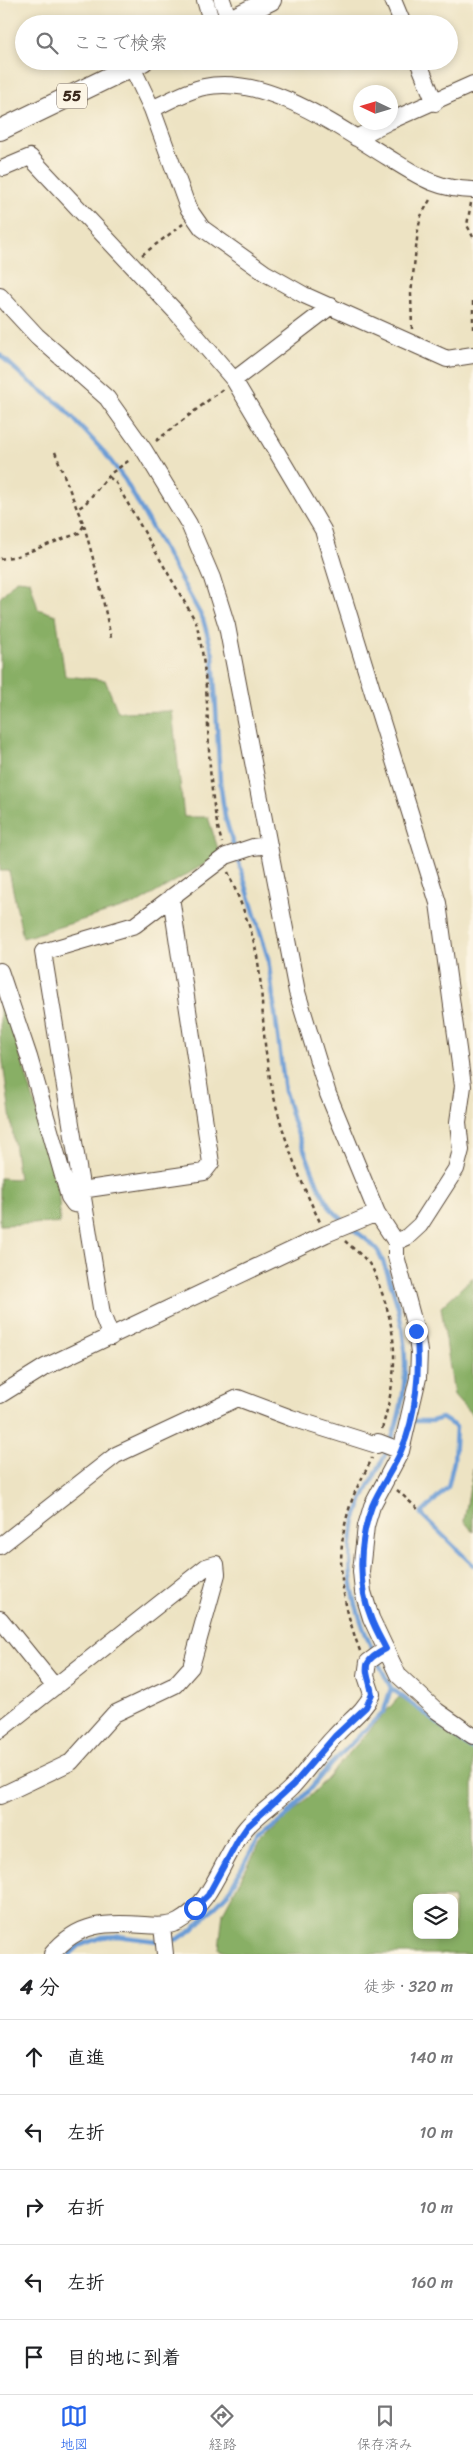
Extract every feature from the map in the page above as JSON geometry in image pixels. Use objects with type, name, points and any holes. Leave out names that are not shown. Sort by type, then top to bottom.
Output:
[{"type":"main road","points":[[238,15],[271,0]]},
{"type":"main road","name":"55","points":[[0,130],[125,70]]},
{"type":"street","points":[[205,0],[215,15]]},
{"type":"street","points":[[221,15],[222,0]]},
{"type":"street","points":[[393,0],[399,15]]},
{"type":"street","points":[[139,70],[188,208],[202,228],[220,243],[265,273],[304,295],[412,345],[447,359],[473,354]]},
{"type":"street","points":[[422,70],[435,103]]},
{"type":"street","points":[[398,118],[473,84]]},
{"type":"street","points":[[152,109],[189,91],[206,87],[245,85],[290,101],[437,186],[473,190]]},
{"type":"street","points":[[356,138],[372,130]]},
{"type":"street","points":[[4,168],[30,157],[131,264],[234,380],[323,530],[438,903],[468,1082],[458,1122],[460,1150],[456,1169],[420,1225],[408,1237],[396,1242]]},
{"type":"street","points":[[0,296],[36,336],[107,398],[144,450],[189,524],[212,578],[227,626],[261,846],[297,992],[328,1094],[377,1213],[396,1242],[396,1256],[416,1331],[419,1352],[418,1378],[401,1451],[372,1506],[366,1526],[361,1571],[363,1592],[379,1654],[413,1691],[473,1736]]},
{"type":"street","points":[[234,380],[331,306]]},
{"type":"street","points":[[111,1336],[102,1314],[43,952],[135,925],[225,857],[261,846]]},
{"type":"street","points":[[0,971],[30,1057],[69,1197],[74,1204],[82,1198],[204,1172],[211,1163],[171,897]]},
{"type":"street","points":[[0,1395],[45,1368],[111,1336],[357,1220],[377,1213]]},
{"type":"street","points":[[0,1546],[116,1455],[238,1398],[290,1418],[377,1445],[381,1443],[401,1451]]},
{"type":"street","points":[[0,1730],[206,1567],[216,1564],[217,1574],[190,1667],[175,1685],[114,1714],[71,1762],[0,1796]]},
{"type":"street","points":[[0,1619],[55,1687]]},
{"type":"street","points":[[52,1954],[78,1932],[94,1926],[112,1922],[163,1929],[178,1922],[208,1895],[247,1827],[293,1785],[335,1736],[366,1707],[372,1694],[366,1676],[366,1669],[379,1654]]},
{"type":"street","points":[[163,1929],[165,1952]]},
{"type":"path","points":[[412,345],[411,294],[418,230],[421,216],[437,186]]},
{"type":"path","points":[[473,190],[467,225],[473,237]]},
{"type":"path","points":[[131,264],[176,228],[195,218]]},
{"type":"path","points":[[473,301],[473,333]]},
{"type":"path","points":[[109,477],[116,483],[196,622],[205,676],[213,801],[225,857],[258,960],[266,1060],[284,1136],[303,1187],[334,1231],[373,1270],[391,1318],[394,1366],[381,1443]]},
{"type":"path","points":[[77,509],[84,525],[100,581],[112,638]]},
{"type":"path","points":[[0,559],[17,556],[79,533],[84,525]]},
{"type":"path","points":[[386,1479],[420,1511]]},
{"type":"green space","points":[[16,580],[30,581],[38,609],[56,615],[65,676],[105,680],[118,712],[172,711],[184,817],[208,817],[220,855],[138,903],[23,938],[9,871],[0,871],[0,598]]},
{"type":"green space","points":[[0,991],[58,1178],[60,1223],[0,1225],[0,1178],[19,1179],[0,1041]]},
{"type":"green space","points":[[473,1277],[473,1416],[454,1395],[441,1307]]},
{"type":"green space","points":[[473,1469],[473,1532],[464,1521]]},
{"type":"green space","points":[[399,1697],[473,1745],[473,1954],[236,1954],[219,1949],[223,1912],[259,1845],[319,1787]]},
{"type":"waterway","points":[[0,355],[26,379],[61,405],[104,452],[125,480],[203,619],[213,655],[220,781],[225,817],[268,958],[285,1092],[294,1124],[318,1185],[331,1209],[344,1221]]},
{"type":"waterway","points":[[352,1228],[378,1251],[392,1287],[402,1326],[405,1365],[404,1385],[397,1424],[390,1443]]},
{"type":"waterway","points":[[412,1421],[432,1421],[442,1418],[456,1427],[454,1461],[448,1487],[421,1514],[473,1565]]},
{"type":"waterway","points":[[374,1653],[359,1616],[354,1597],[351,1578],[351,1540],[355,1520],[362,1501],[387,1450]]},
{"type":"waterway","points":[[70,1954],[79,1946],[102,1937],[117,1936],[165,1942],[178,1939],[192,1930],[228,1893],[257,1841],[288,1815],[330,1765],[384,1711],[391,1688],[377,1660]]},
{"type":"waterway","points":[[391,1688],[473,1750]]},
{"type":"route","points":[[195,1908],[208,1895],[247,1827],[280,1799],[335,1736],[366,1707],[372,1694],[366,1676],[368,1662],[386,1649],[370,1618],[363,1592],[361,1571],[366,1526],[372,1506],[401,1451],[406,1434],[418,1378],[419,1352],[416,1331]]}]
